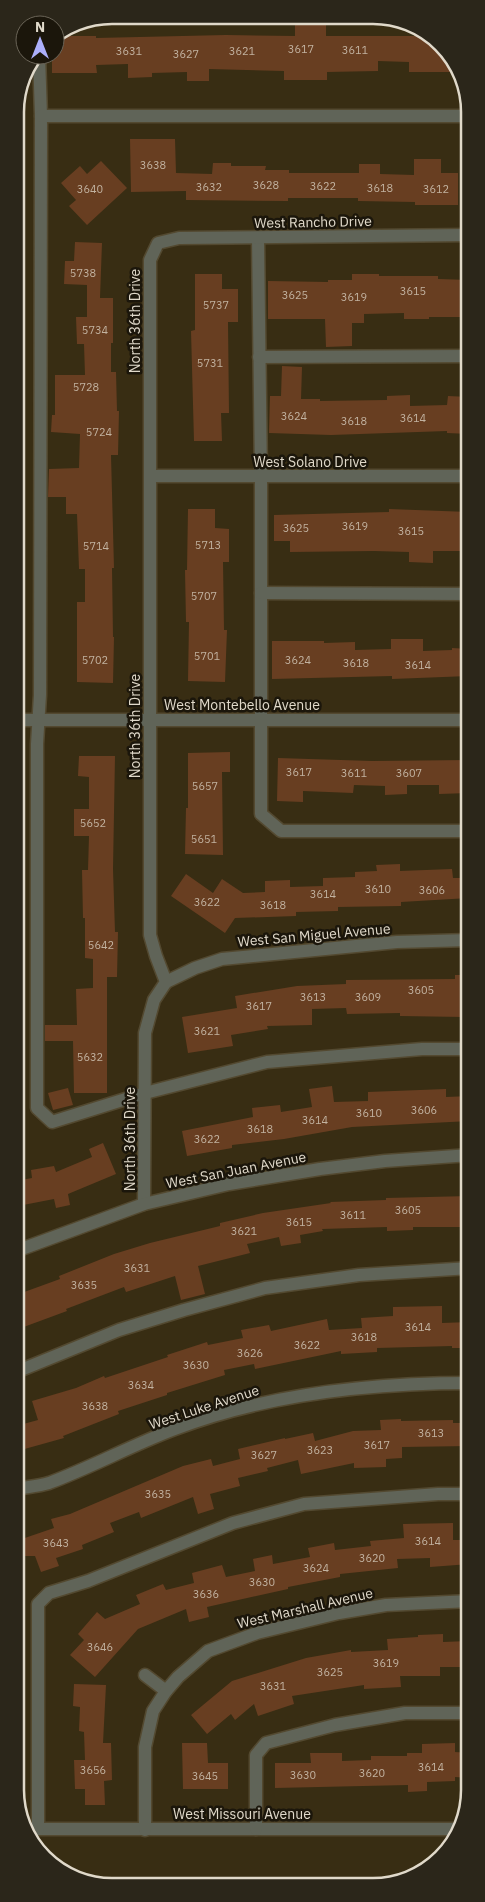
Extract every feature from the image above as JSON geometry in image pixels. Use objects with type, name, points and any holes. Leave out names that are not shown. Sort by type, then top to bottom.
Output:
[{"type":"street","points":[[40,65],[40,695],[37,744],[37,1108],[52,1122],[145,1093],[267,1062],[422,1049],[461,1049]]},
{"type":"street","points":[[41,116],[461,116]]},
{"type":"street","name":"West Rancho Drive","points":[[158,242],[179,238],[461,235]]},
{"type":"street","points":[[258,238],[261,477],[261,814],[281,831],[461,831]]},
{"type":"street","name":"North 36th Drive","points":[[144,1204],[146,1033],[154,1000],[166,982],[150,935],[150,260],[158,242]]},
{"type":"street","points":[[259,357],[461,356]]},
{"type":"street","name":"West Solano Drive","points":[[151,476],[461,476]]},
{"type":"street","points":[[261,593],[461,594]]},
{"type":"street","name":"West Montebello Avenue","points":[[24,720],[461,720]]},
{"type":"street","name":"West San Miguel Avenue","points":[[166,982],[195,968],[222,959],[397,942],[461,940]]},
{"type":"street","name":"West San Juan Avenue","points":[[24,1248],[144,1204],[229,1184],[320,1169],[385,1161],[461,1156]]},
{"type":"street","points":[[24,1369],[119,1330],[264,1288],[360,1276],[461,1269]]},
{"type":"street","name":"West Luke Avenue","points":[[24,1488],[48,1483],[176,1429],[249,1406],[323,1392],[435,1383],[461,1383]]},
{"type":"street","points":[[33,1829],[38,1604],[49,1593],[88,1581],[234,1523],[304,1504],[461,1494]]},
{"type":"street","name":"West Marshall Avenue","points":[[145,1830],[145,1747],[153,1711],[166,1691],[191,1664],[208,1651],[257,1634],[339,1613],[386,1605],[461,1602]]},
{"type":"street","points":[[145,1675],[166,1691]]},
{"type":"street","points":[[256,1829],[256,1755],[266,1743],[335,1725],[405,1713],[461,1713]]},
{"type":"street","name":"West Missouri Avenue","points":[[33,1829],[452,1830]]},
{"type":"building","points":[[295,24],[326,24],[326,36],[419,36],[440,54],[452,72],[409,72],[409,62],[378,61],[378,71],[327,72],[327,80],[284,80],[284,71],[209,69],[209,81],[187,81],[187,72],[152,73],[152,77],[128,78],[128,64],[96,65],[97,73],[52,73],[52,65],[65,65],[66,36],[96,36],[96,38],[226,35],[295,36]]},
{"type":"building","points":[[130,139],[175,139],[176,173],[212,174],[213,163],[231,163],[231,166],[266,166],[265,170],[289,170],[289,173],[359,173],[359,164],[380,164],[380,174],[414,175],[414,159],[441,159],[441,173],[458,173],[458,205],[415,205],[415,202],[358,201],[358,198],[288,198],[288,201],[186,200],[186,191],[131,192]]},
{"type":"building","points":[[101,161],[127,188],[87,225],[69,206],[76,200],[61,183],[80,166],[87,174]]},
{"type":"building","points":[[75,242],[102,243],[100,298],[113,298],[111,372],[116,372],[117,411],[119,411],[118,455],[111,455],[114,568],[112,568],[113,683],[77,682],[77,602],[85,602],[85,569],[79,569],[77,514],[66,514],[66,497],[48,497],[49,469],[79,468],[80,434],[51,432],[52,415],[55,415],[55,375],[85,375],[84,344],[77,344],[76,317],[87,317],[87,285],[64,284],[65,261],[74,261]]},
{"type":"building","points":[[195,274],[222,274],[222,289],[238,289],[238,322],[228,322],[229,413],[221,413],[222,441],[194,441],[191,331],[195,330]]},
{"type":"building","points":[[352,274],[438,276],[438,279],[461,280],[461,317],[404,319],[404,313],[364,314],[364,323],[352,323],[352,346],[326,347],[325,319],[268,319],[268,281],[328,282],[328,280],[352,280]]},
{"type":"building","points":[[282,366],[302,367],[301,399],[320,399],[320,401],[387,400],[387,396],[410,395],[410,406],[447,405],[448,396],[461,397],[461,434],[447,433],[447,431],[331,435],[269,433],[270,396],[281,396]]},
{"type":"building","points":[[188,509],[215,509],[215,528],[229,529],[229,562],[223,562],[224,630],[227,630],[225,682],[188,681],[189,622],[186,622],[185,570],[187,570]]},
{"type":"building","points":[[389,509],[461,512],[461,551],[433,551],[433,563],[409,562],[409,552],[290,552],[290,541],[274,541],[274,515],[389,512]]},
{"type":"building","points":[[391,639],[423,639],[423,651],[461,649],[461,676],[392,679],[392,676],[272,679],[272,641],[355,642],[355,650],[391,649]]},
{"type":"building","points":[[230,752],[230,772],[222,772],[223,855],[185,854],[186,808],[188,808],[188,753]]},
{"type":"building","points":[[79,756],[115,756],[113,869],[115,932],[118,932],[117,977],[107,977],[107,1093],[74,1093],[73,1041],[45,1041],[45,1025],[77,1025],[76,989],[93,988],[93,959],[85,958],[85,918],[83,918],[82,870],[88,870],[89,836],[74,836],[74,809],[89,809],[89,777],[78,776]]},
{"type":"building","points":[[278,758],[372,761],[461,760],[461,793],[439,794],[439,785],[407,785],[407,794],[385,795],[385,786],[354,785],[353,793],[303,791],[303,802],[277,801]]},
{"type":"building","points":[[400,864],[400,871],[452,869],[453,878],[461,878],[461,898],[401,902],[401,906],[338,907],[338,911],[296,912],[296,916],[235,918],[225,933],[171,896],[186,874],[213,893],[222,879],[243,893],[265,892],[265,881],[290,880],[290,887],[323,886],[323,878],[355,877],[355,872],[377,871],[376,865]]},
{"type":"building","points":[[455,975],[461,975],[461,1017],[400,1016],[400,1013],[347,1014],[346,1008],[312,1009],[312,1025],[267,1026],[268,1029],[231,1035],[233,1046],[188,1053],[182,1017],[237,1008],[235,996],[297,986],[346,984],[346,980],[455,979]]},
{"type":"building","points":[[332,1086],[334,1102],[368,1101],[368,1092],[446,1089],[446,1097],[461,1096],[461,1121],[352,1127],[284,1139],[232,1145],[232,1148],[187,1156],[182,1131],[253,1117],[252,1108],[280,1105],[281,1112],[312,1107],[309,1089]]},
{"type":"building","points":[[68,1088],[73,1105],[53,1110],[48,1093]]},
{"type":"building","points":[[103,1143],[116,1174],[68,1194],[70,1205],[56,1208],[54,1199],[24,1205],[24,1180],[32,1178],[31,1170],[54,1166],[56,1172],[92,1157],[89,1149]]},
{"type":"building","points":[[461,1196],[461,1227],[413,1227],[413,1230],[387,1231],[387,1227],[322,1229],[323,1231],[300,1235],[301,1243],[281,1246],[279,1237],[247,1244],[250,1253],[198,1266],[205,1294],[181,1300],[175,1276],[126,1292],[124,1287],[24,1327],[24,1292],[60,1279],[59,1276],[114,1254],[220,1226],[220,1223],[263,1213],[330,1202],[386,1200],[386,1198]]},
{"type":"building","points":[[442,1306],[442,1323],[461,1322],[461,1348],[452,1348],[452,1346],[377,1348],[377,1352],[341,1354],[341,1351],[255,1369],[254,1364],[224,1370],[225,1375],[118,1411],[119,1414],[63,1436],[64,1438],[24,1449],[24,1424],[38,1420],[32,1401],[76,1388],[104,1376],[105,1378],[168,1357],[167,1355],[207,1342],[208,1345],[243,1338],[241,1330],[269,1325],[271,1331],[327,1319],[329,1330],[362,1328],[361,1318],[393,1316],[393,1307]]},
{"type":"building","points":[[380,1420],[453,1420],[453,1423],[461,1423],[461,1446],[402,1447],[402,1458],[386,1459],[386,1467],[354,1468],[354,1463],[301,1474],[298,1460],[267,1468],[268,1471],[238,1478],[240,1486],[210,1494],[214,1509],[198,1514],[193,1497],[141,1518],[139,1512],[110,1523],[114,1532],[82,1545],[83,1549],[56,1558],[59,1566],[41,1572],[35,1556],[24,1556],[24,1538],[54,1528],[51,1519],[70,1514],[183,1466],[211,1459],[213,1466],[240,1459],[238,1449],[285,1438],[313,1433],[315,1441],[353,1431],[381,1430]]},
{"type":"building","points":[[453,1523],[453,1540],[461,1540],[461,1565],[430,1567],[430,1558],[397,1559],[398,1568],[340,1574],[340,1577],[288,1587],[288,1589],[207,1607],[209,1617],[189,1622],[186,1609],[138,1629],[95,1677],[70,1655],[84,1640],[78,1634],[97,1612],[105,1619],[140,1604],[136,1595],[163,1584],[166,1590],[194,1583],[192,1573],[222,1565],[226,1577],[255,1571],[253,1559],[272,1555],[273,1564],[310,1557],[308,1548],[334,1543],[335,1550],[371,1546],[370,1541],[404,1538],[403,1524]]},
{"type":"building","points":[[443,1634],[443,1642],[461,1641],[461,1667],[440,1667],[440,1676],[400,1676],[401,1687],[364,1689],[364,1685],[292,1696],[294,1704],[258,1716],[254,1704],[235,1720],[231,1714],[207,1734],[191,1715],[232,1681],[306,1658],[351,1650],[351,1652],[388,1650],[387,1639],[418,1637],[418,1635]]},
{"type":"building","points":[[74,1684],[106,1685],[103,1743],[111,1743],[112,1780],[104,1781],[105,1805],[85,1805],[85,1789],[75,1789],[74,1760],[85,1760],[84,1732],[79,1731],[80,1707],[73,1706]]},
{"type":"building","points":[[182,1743],[207,1743],[208,1763],[228,1763],[228,1789],[183,1789]]},
{"type":"building","points":[[455,1743],[455,1752],[461,1752],[461,1777],[455,1777],[455,1781],[427,1782],[427,1791],[408,1792],[408,1785],[275,1788],[275,1763],[311,1763],[310,1753],[342,1753],[342,1761],[371,1760],[371,1756],[407,1756],[407,1753],[422,1753],[422,1744]]}]
